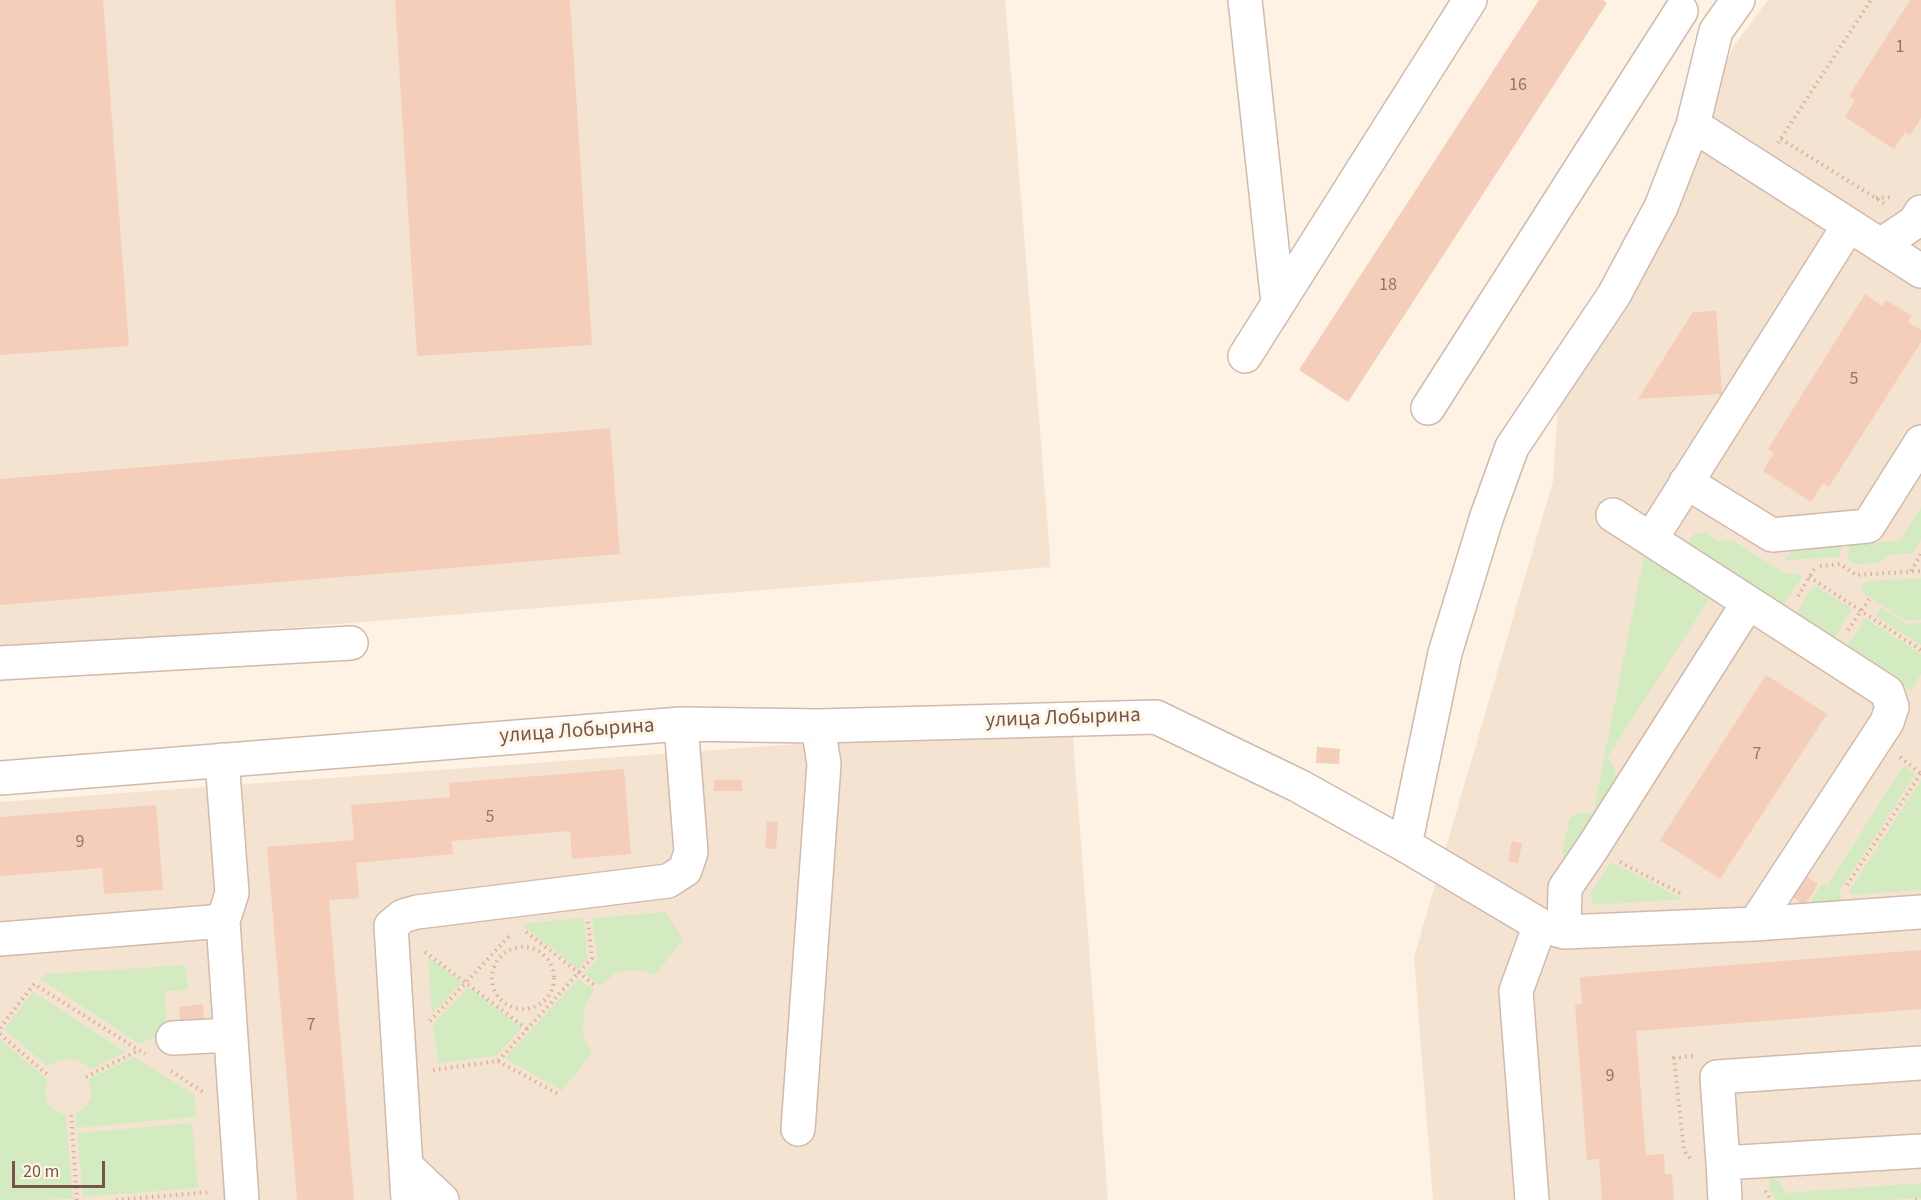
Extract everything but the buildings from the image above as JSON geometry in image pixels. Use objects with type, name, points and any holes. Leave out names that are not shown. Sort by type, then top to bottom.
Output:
[{"type":"street","points":[[1245,0],[1278,303]]},
{"type":"street","points":[[1245,356],[1470,0]]},
{"type":"street","points":[[1738,0],[1716,31],[1693,124],[1661,207],[1614,295],[1512,447],[1487,516],[1446,653],[1405,845],[1552,928],[1755,924],[1921,912]]},
{"type":"street","points":[[1428,408],[1672,5],[1716,31]]},
{"type":"street","points":[[1693,124],[1921,271]]},
{"type":"street","points":[[1881,245],[1919,220]]},
{"type":"street","points":[[1651,539],[1849,225]]},
{"type":"street","points":[[1686,482],[1772,534],[1868,526],[1921,442]]},
{"type":"street","points":[[1613,515],[1887,692],[1892,707],[1887,722],[1755,924]]},
{"type":"street","points":[[1532,1200],[1516,991],[1552,928],[1565,888],[1748,603]]},
{"type":"street","points":[[0,663],[351,643]]},
{"type":"street","name":"улица Лобырина","points":[[0,778],[681,724],[818,726],[1156,717],[1299,786],[1405,845]]},
{"type":"street","points":[[408,1200],[391,926],[403,916],[417,912],[668,881],[685,870],[691,852],[681,724]]},
{"type":"street","points":[[798,1129],[824,764],[818,726]]},
{"type":"street","points":[[222,760],[232,893],[222,921],[241,1194]]},
{"type":"street","points":[[0,939],[222,921]]},
{"type":"street","points":[[163,1054],[230,1035]]},
{"type":"street","points":[[1725,1200],[1717,1077],[1921,1063]]},
{"type":"street","points":[[1723,1163],[1921,1151]]},
{"type":"street","points":[[406,1166],[442,1200]]},
{"type":"path","points":[[1774,149],[1871,0]]},
{"type":"path","points":[[1781,139],[1919,220]]},
{"type":"path","points":[[1910,572],[1921,554]]},
{"type":"path","points":[[1809,577],[1921,650]]},
{"type":"path","points":[[1845,918],[1845,889],[1921,773]]},
{"type":"path","points":[[1593,847],[1698,903],[1708,926]]},
{"type":"path","points":[[498,1061],[592,958],[586,891]]},
{"type":"path","points":[[391,926],[528,1029]]},
{"type":"path","points":[[400,1064],[466,983],[518,926],[597,987]]},
{"type":"path","points":[[516,947],[532,948],[542,954],[548,960],[553,974],[552,989],[546,998],[534,1007],[524,1009],[514,1008],[503,1001],[495,991],[492,981],[493,966],[499,958],[516,947]]},
{"type":"path","points":[[542,954],[546,948]]},
{"type":"path","points":[[494,953],[499,958]]},
{"type":"path","points":[[0,1028],[34,984],[139,1050],[163,1054],[236,1113]]},
{"type":"path","points":[[546,998],[551,1003]]},
{"type":"path","points":[[498,1007],[503,1001]]},
{"type":"path","points":[[0,1034],[50,1077]]},
{"type":"path","points":[[86,1077],[165,1038],[163,1054]]},
{"type":"path","points":[[400,1064],[498,1061],[560,1095]]},
{"type":"path","points":[[71,1115],[77,1200]]},
{"type":"path","points":[[116,1200],[180,1194],[241,1194]]},
{"type":"path","points":[[170,1200],[180,1194]]},
{"type":"path","points":[[1915,1200],[1921,1199]]},
{"type":"shaded area","points":[[0,0],[1005,0],[1051,567],[0,651]]},
{"type":"shaded area","points":[[1768,0],[1921,0],[1921,1200],[1433,1200],[1414,957],[1553,481],[1559,390],[1670,197],[1733,47]]},
{"type":"shaded area","points":[[1072,724],[1108,1200],[0,1200],[0,802]]},
{"type":"green space","points":[[1921,508],[1921,540],[1913,553],[1888,555],[1880,563],[1856,564],[1848,560],[1849,544],[1900,541]]},
{"type":"green space","points":[[1695,533],[1706,533],[1718,541],[1732,540],[1786,574],[1796,573],[1802,577],[1782,607],[1687,545]]},
{"type":"green space","points":[[1842,544],[1840,557],[1784,560],[1792,550],[1797,548]]},
{"type":"green space","points":[[1645,551],[1712,595],[1607,758],[1614,766],[1617,781],[1569,857],[1566,857],[1562,854],[1571,817],[1579,813],[1593,813]]},
{"type":"green space","points":[[1921,578],[1921,620],[1906,621],[1862,592],[1863,584],[1867,581]]},
{"type":"green space","points":[[1814,585],[1852,609],[1833,640],[1795,615]]},
{"type":"green space","points":[[1881,607],[1907,624],[1921,623],[1921,645],[1876,616]]},
{"type":"green space","points":[[1865,618],[1921,654],[1921,674],[1911,690],[1846,648]]},
{"type":"green space","points":[[1904,765],[1915,774],[1840,891],[1841,904],[1806,909],[1822,883],[1827,886]]},
{"type":"green space","points":[[1921,780],[1921,890],[1853,895],[1849,891]]},
{"type":"green space","points":[[1611,862],[1683,899],[1595,905],[1592,903],[1591,893]]},
{"type":"green space","points":[[666,912],[683,940],[655,975],[645,971],[625,971],[614,974],[601,986],[584,973],[597,960],[592,918]]},
{"type":"green space","points":[[584,918],[587,959],[578,969],[524,927],[528,923]]},
{"type":"green space","points":[[428,956],[462,982],[432,1014]]},
{"type":"green space","points":[[185,965],[188,990],[165,991],[167,1031],[140,1044],[40,979],[45,974]]},
{"type":"green space","points":[[578,979],[594,990],[585,1006],[583,1027],[585,1040],[592,1053],[562,1091],[505,1058]]},
{"type":"green space","points":[[469,987],[522,1027],[496,1056],[438,1063],[433,1024]]},
{"type":"green space","points":[[33,992],[126,1052],[92,1069],[73,1059],[61,1060],[47,1066],[4,1029]]},
{"type":"green space","points":[[0,1039],[48,1080],[45,1091],[47,1102],[54,1110],[66,1115],[73,1199],[0,1200]]},
{"type":"green space","points":[[134,1057],[195,1095],[196,1117],[76,1128],[75,1114],[85,1108],[91,1098],[88,1079]]},
{"type":"green space","points":[[192,1123],[198,1188],[83,1197],[77,1133]]},
{"type":"green space","points":[[1768,1173],[1780,1182],[1785,1193],[1921,1183],[1921,1198],[1776,1200],[1770,1191]]}]
